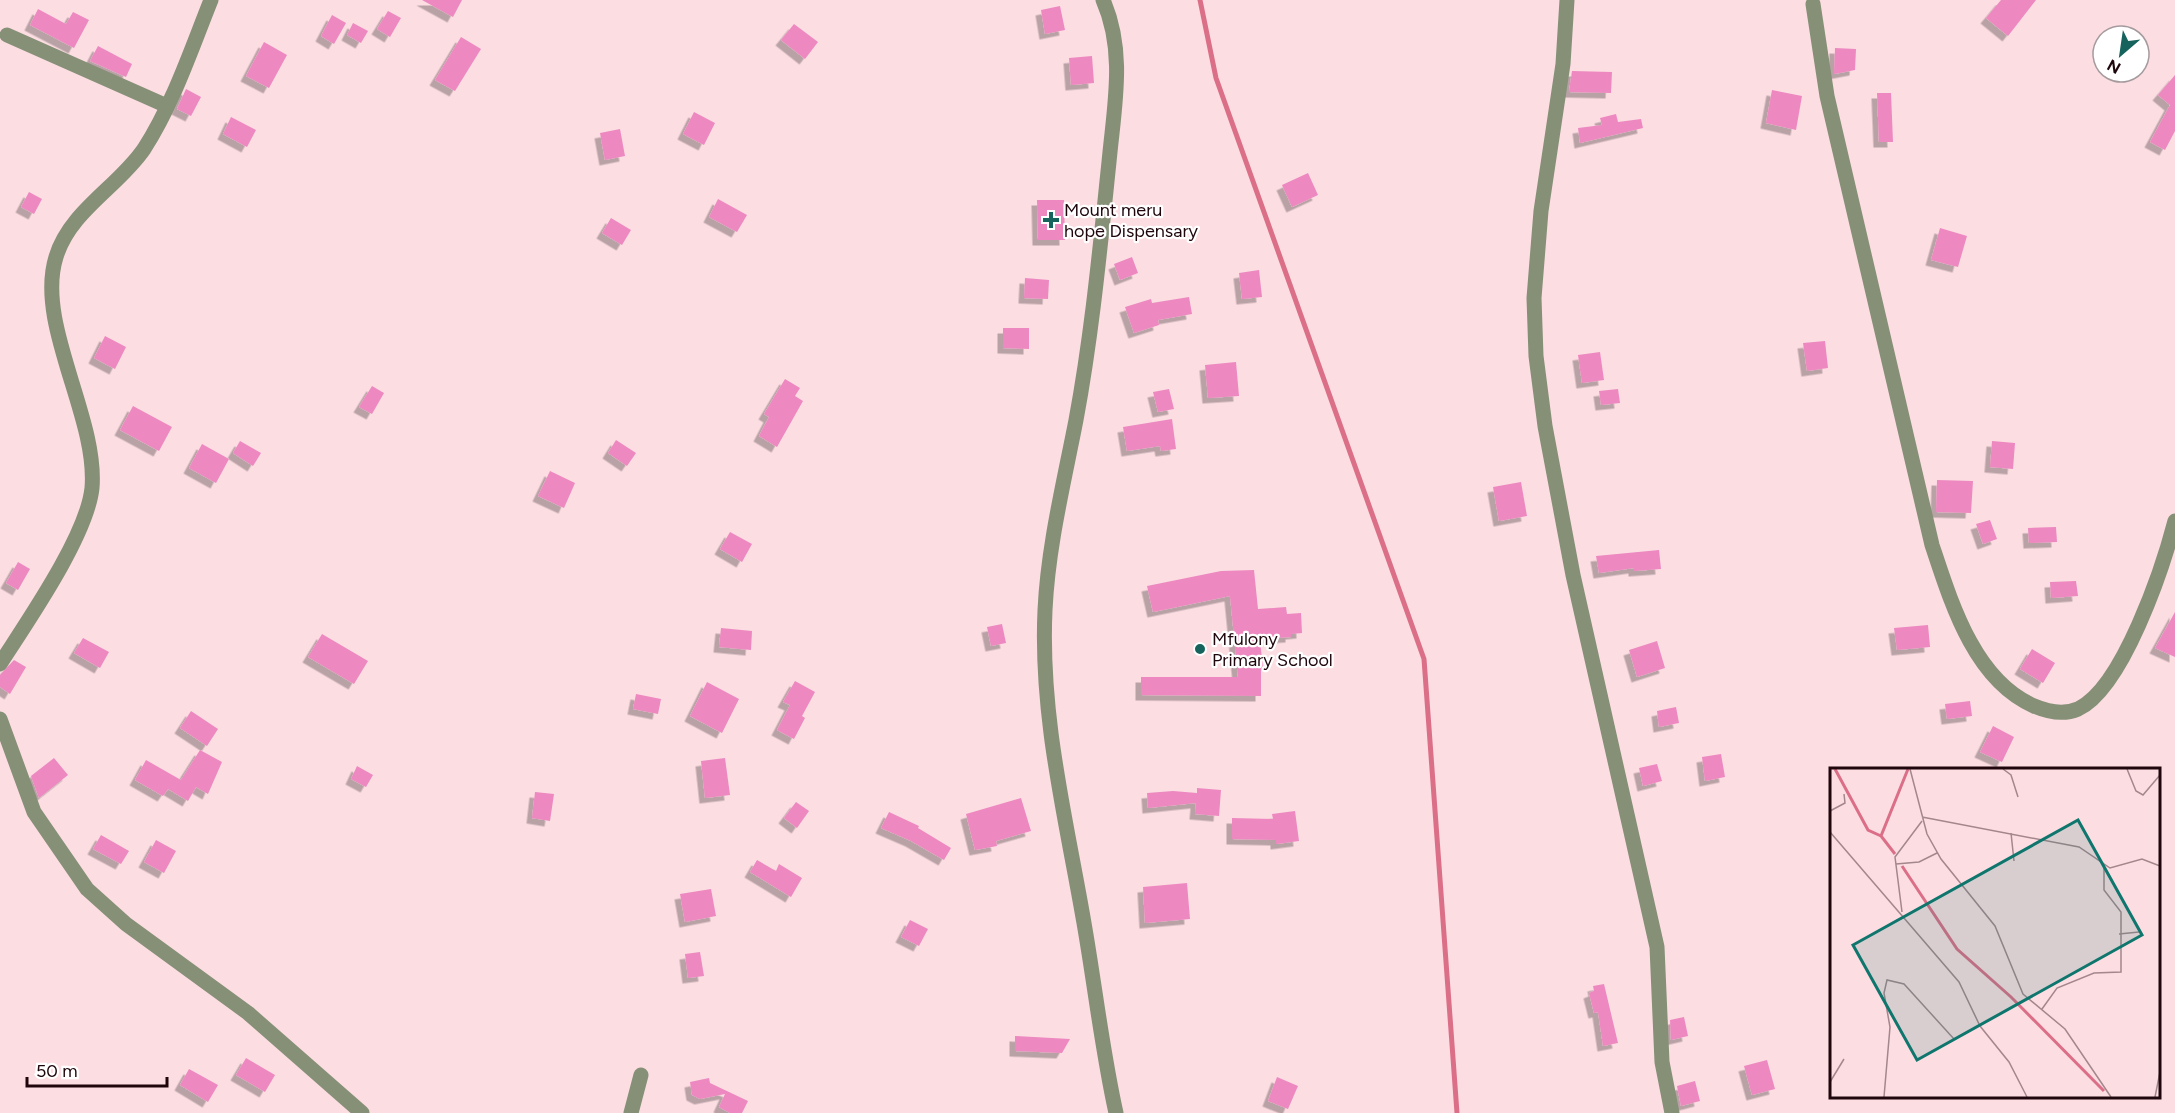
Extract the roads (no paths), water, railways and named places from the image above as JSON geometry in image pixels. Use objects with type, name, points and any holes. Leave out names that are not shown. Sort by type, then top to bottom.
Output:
[{"type":"street","points":[[0,664],[33,614],[72,544],[86,512],[92,489],[92,453],[55,311],[51,278],[56,256],[64,238],[80,216],[142,151],[167,106],[211,0]]},
{"type":"street","points":[[1103,0],[1114,30],[1117,50],[1113,125],[1094,317],[1048,573],[1044,666],[1048,720],[1060,804],[1084,924],[1116,1113]]},
{"type":"street","points":[[1567,0],[1563,64],[1541,211],[1534,298],[1536,356],[1545,426],[1573,575],[1657,947],[1662,1062],[1672,1113]]},
{"type":"street","points":[[1813,4],[1827,96],[1927,526],[1954,609],[1976,652],[2006,688],[2026,703],[2044,711],[2067,712],[2080,708],[2094,696],[2115,667],[2138,628],[2154,589],[2175,521]]},
{"type":"street","points":[[7,35],[167,106]]},
{"type":"street","points":[[0,719],[34,812],[87,889],[126,924],[248,1013],[362,1113]]},
{"type":"street","points":[[631,1113],[641,1075]]},
{"type":"waterway","points":[[1200,0],[1216,78],[1424,659],[1457,1113]]},
{"type":"place","name":"Mount meru hope Dispensary","points":[[1051,220]]},
{"type":"place","name":"Mfulony Primary School","points":[[1200,649]]}]
